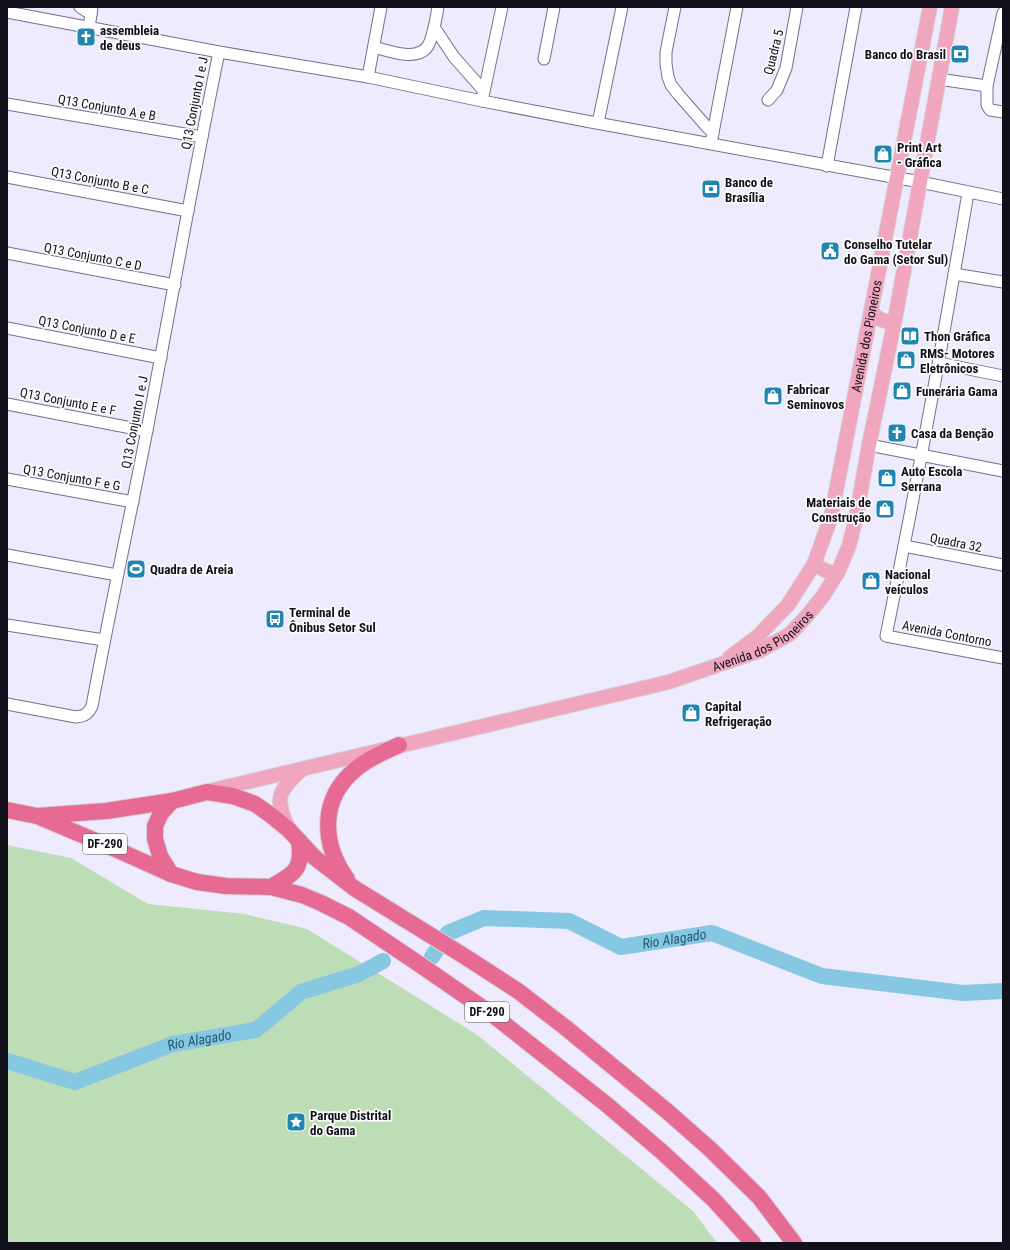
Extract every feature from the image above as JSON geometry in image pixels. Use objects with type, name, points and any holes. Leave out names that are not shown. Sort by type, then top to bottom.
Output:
[{"type":"highway","points":[[354,888],[342,872],[331,847],[328,823],[332,801],[339,787],[356,769],[369,760],[399,745]]},
{"type":"highway","name":"DF-290","points":[[37,816],[106,811],[172,800],[207,792],[233,796],[255,804],[272,816],[314,857],[354,888],[464,956],[540,1007],[668,1112],[710,1149],[759,1198],[794,1243]]},
{"type":"highway","points":[[171,874],[160,856],[155,839],[155,826],[161,813],[172,800]]},
{"type":"highway","name":"DF-290","points":[[7,810],[37,816],[171,874],[197,882],[226,886],[271,888],[302,895],[349,917],[493,1016],[606,1104],[661,1151],[714,1200],[753,1243]]},
{"type":"highway","points":[[271,888],[291,876],[298,867],[300,855],[294,836]]},
{"type":"main road","name":"Avenida dos Pioneiros","points":[[721,663],[757,637],[788,605],[814,564],[831,517],[930,7]]},
{"type":"main road","points":[[946,7],[952,7]]},
{"type":"main road","name":"Avenida dos Pioneiros","points":[[721,663],[739,659],[759,651],[790,634],[823,596],[838,572],[849,546],[856,518],[869,445],[895,319],[952,7]]},
{"type":"main road","points":[[927,22],[941,19],[949,24]]},
{"type":"main road","points":[[871,313],[885,321],[891,322],[895,319]]},
{"type":"main road","points":[[814,564],[826,572],[838,572]]},
{"type":"main road","points":[[207,792],[399,745],[669,682],[721,663]]},
{"type":"main road","points":[[294,836],[280,809],[279,800],[287,783],[303,768]]},
{"type":"street","points":[[80,7],[91,11],[89,28]]},
{"type":"street","points":[[368,77],[381,7]]},
{"type":"street","points":[[374,47],[394,52],[419,54],[425,50],[430,43],[438,7]]},
{"type":"street","points":[[483,96],[502,7]]},
{"type":"street","points":[[544,58],[554,7]]},
{"type":"street","points":[[598,123],[622,7]]},
{"type":"street","points":[[675,7],[666,52],[668,77],[678,94],[713,133]]},
{"type":"street","points":[[711,145],[737,7]]},
{"type":"street","name":"Quadra 5","points":[[768,100],[777,90],[786,68],[797,7]]},
{"type":"street","points":[[827,166],[856,7]]},
{"type":"street","points":[[7,12],[219,52],[483,96],[598,123],[711,145],[920,182],[1003,199]]},
{"type":"street","points":[[1003,17],[987,86],[988,108],[990,110],[1003,112]]},
{"type":"street","points":[[434,26],[454,57],[483,96]]},
{"type":"street","name":"Q13 Conjunto I e J","points":[[7,704],[76,717],[84,716],[89,713],[92,706],[147,431],[219,52]]},
{"type":"street","points":[[938,79],[987,86]]},
{"type":"street","name":"Q13 Conjunto A e B","points":[[7,104],[202,137]]},
{"type":"street","name":"Q13 Conjunto B e C","points":[[7,177],[188,211]]},
{"type":"street","points":[[904,546],[939,363],[968,193]]},
{"type":"street","name":"Q13 Conjunto C e D","points":[[7,253],[175,286]]},
{"type":"street","points":[[954,274],[1003,282]]},
{"type":"street","name":"Q13 Conjunto D e E","points":[[7,328],[161,358]]},
{"type":"street","points":[[939,363],[1003,376]]},
{"type":"street","name":"Q13 Conjunto E e F","points":[[7,404],[147,431]]},
{"type":"street","points":[[869,445],[1003,471]]},
{"type":"street","name":"Q13 Conjunto F e G","points":[[7,479],[133,502]]},
{"type":"street","name":"Quadra 32","points":[[904,546],[1003,565]]},
{"type":"street","name":"Avenida Contorno","points":[[904,546],[886,636],[1003,658]]},
{"type":"street","points":[[7,555],[117,575]]},
{"type":"street","points":[[7,625],[104,640]]},
{"type":"green space","name":"Parque Distrital do Gama","points":[[7,845],[71,858],[148,904],[245,914],[307,929],[476,1034],[693,1211],[717,1243],[7,1243]]},
{"type":"waterway","name":"Rio Alagado","points":[[432,957],[448,933],[484,918],[569,921],[621,947],[712,933],[822,976],[963,993],[1003,991]]},
{"type":"waterway","name":"Rio Alagado","points":[[7,1061],[75,1082],[173,1044],[256,1030],[301,992],[359,974],[383,961]]},
{"type":"place","name":"assembleia de deus","points":[[86,37]]},
{"type":"place","name":"Banco do Brasil","points":[[960,54]]},
{"type":"place","name":"Print Art - Gráfica","points":[[883,154]]},
{"type":"place","name":"Banco de Brasília","points":[[711,189]]},
{"type":"place","name":"Conselho Tutelar do Gama (Setor Sul)","points":[[830,251]]},
{"type":"place","name":"Thon Gráfica","points":[[910,336]]},
{"type":"place","name":"RMS- Motores Eletrônicos","points":[[906,360]]},
{"type":"place","name":"Funerária Gama","points":[[902,391]]},
{"type":"place","name":"Fabricar Seminovos","points":[[773,396]]},
{"type":"place","name":"Casa da Benção","points":[[897,433]]},
{"type":"place","name":"Auto Escola Serrana","points":[[887,478]]},
{"type":"place","name":"Materiais de Construção","points":[[885,509]]},
{"type":"place","name":"Quadra de Areia","points":[[136,569]]},
{"type":"place","name":"Nacional veículos","points":[[871,581]]},
{"type":"place","name":"Terminal de Ônibus Setor Sul","points":[[275,619]]},
{"type":"place","name":"Capital Refrigeração","points":[[691,713]]},
{"type":"place","name":"Parque Distrital do Gama","points":[[296,1122]]}]
